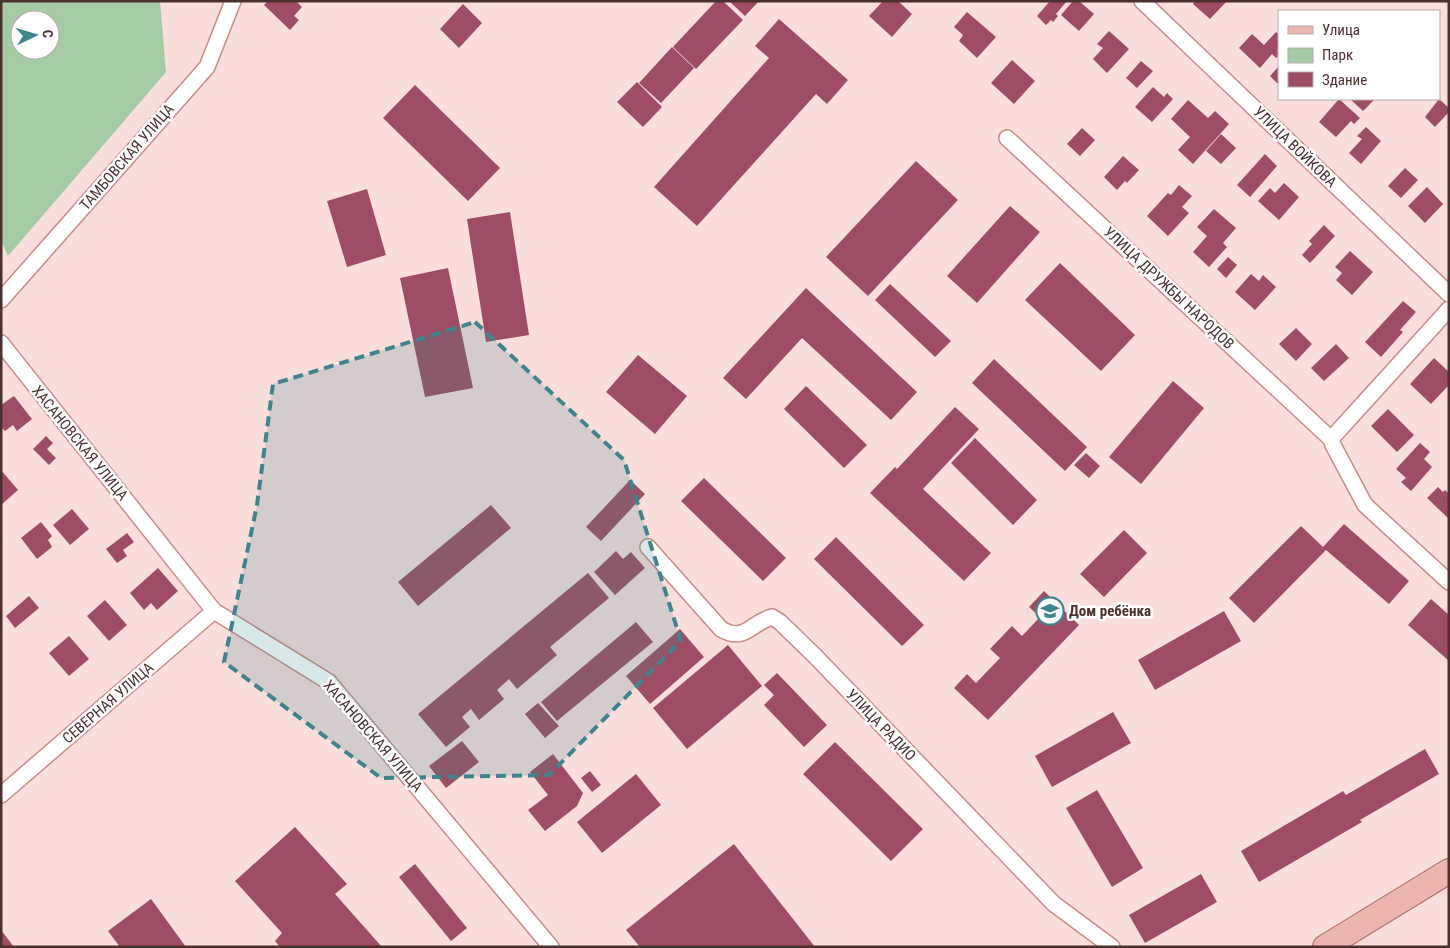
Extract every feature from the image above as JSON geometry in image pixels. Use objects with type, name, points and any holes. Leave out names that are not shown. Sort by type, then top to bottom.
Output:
[{"type":"main road","points":[[1325,947],[1449,871]]},
{"type":"street","name":"ТАМБОВСКАЯ УЛИЦА","points":[[1,300],[207,67],[233,1]]},
{"type":"street","name":"УЛИЦА ВОЙКОВА","points":[[1142,1],[1449,294]]},
{"type":"street","name":"УЛИЦА ДРУЖБЫ НАРОДОВ","points":[[1007,138],[1331,438],[1365,505],[1449,582]]},
{"type":"street","points":[[1331,438],[1449,309]]},
{"type":"street","name":"ХАСАНОВСКАЯ УЛИЦА","points":[[1,343],[214,611],[329,682],[551,947]]},
{"type":"street","name":"УЛИЦА РАДИО","points":[[648,547],[721,629],[730,635],[742,634],[762,620],[772,617],[780,622],[1054,904],[1112,947]]},
{"type":"street","name":"СЕВЕРНАЯ УЛИЦА","points":[[1,795],[214,611]]},
{"type":"highlighted area","points":[[475,322],[624,460],[681,641],[549,775],[381,778],[224,662],[257,505],[273,384]]},
{"type":"green space","points":[[1,1],[160,1],[166,72],[8,256],[1,240]]},
{"type":"building","points":[[268,1],[296,1],[302,7],[294,16],[299,20],[290,30],[264,5]]},
{"type":"building","points":[[716,1],[723,1],[743,20],[696,69],[673,47]]},
{"type":"building","points":[[729,1],[759,1],[745,16]]},
{"type":"building","points":[[883,1],[898,1],[912,14],[892,37],[869,16]]},
{"type":"building","points":[[1050,1],[1067,1],[1056,14],[1058,16],[1053,22],[1051,20],[1046,25],[1037,16]]},
{"type":"building","points":[[1073,1],[1079,1],[1094,14],[1079,31],[1061,15]]},
{"type":"building","points":[[1195,1],[1227,1],[1210,19],[1193,4]]},
{"type":"building","points":[[463,4],[482,23],[459,48],[440,29]]},
{"type":"building","points":[[967,12],[996,37],[977,58],[959,41],[963,35],[954,27]]},
{"type":"building","points":[[779,19],[848,80],[827,104],[816,94],[697,226],[654,187],[769,58],[755,46]]},
{"type":"building","points":[[1109,31],[1129,49],[1107,73],[1093,59],[1103,48],[1097,44]]},
{"type":"building","points":[[1276,32],[1278,33],[1278,56],[1276,58],[1272,54],[1260,68],[1239,48],[1252,34],[1264,45]]},
{"type":"building","points":[[672,47],[694,68],[661,103],[639,83]]},
{"type":"building","points":[[1012,60],[1035,81],[1014,104],[991,83]]},
{"type":"building","points":[[1141,61],[1153,71],[1137,88],[1126,78]]},
{"type":"building","points":[[1278,67],[1278,84],[1270,76]]},
{"type":"building","points":[[637,82],[662,107],[643,127],[617,102]]},
{"type":"building","points":[[415,85],[500,168],[468,201],[383,118]]},
{"type":"building","points":[[1153,87],[1164,97],[1167,93],[1173,99],[1152,122],[1135,107]]},
{"type":"building","points":[[1188,100],[1208,118],[1215,111],[1229,124],[1193,164],[1178,150],[1190,137],[1171,119]]},
{"type":"building","points":[[1338,100],[1360,118],[1354,124],[1351,121],[1336,137],[1319,122]]},
{"type":"building","points":[[1351,100],[1374,100],[1363,111]]},
{"type":"building","points":[[1438,100],[1449,108],[1449,112],[1435,127],[1425,117]]},
{"type":"building","points":[[1366,127],[1381,141],[1361,164],[1349,153],[1362,139],[1357,136]]},
{"type":"building","points":[[1082,128],[1095,140],[1080,156],[1067,144]]},
{"type":"building","points":[[1221,134],[1236,148],[1221,164],[1206,151]]},
{"type":"building","points":[[1265,154],[1277,166],[1250,197],[1237,185]]},
{"type":"building","points":[[1123,156],[1139,170],[1127,183],[1125,181],[1117,190],[1104,177]]},
{"type":"building","points":[[916,161],[958,200],[868,296],[826,257]]},
{"type":"building","points":[[1405,168],[1418,180],[1401,198],[1388,186]]},
{"type":"building","points":[[1284,183],[1299,197],[1279,220],[1258,201],[1270,188],[1275,193]]},
{"type":"building","points":[[1179,185],[1192,196],[1182,207],[1189,213],[1168,236],[1147,216],[1168,193],[1171,195]]},
{"type":"building","points":[[1427,187],[1443,204],[1425,223],[1408,206]]},
{"type":"building","points":[[367,189],[386,255],[347,267],[327,201]]},
{"type":"building","points":[[1010,206],[1040,232],[977,303],[947,276]]},
{"type":"building","points":[[1214,209],[1236,228],[1223,243],[1227,247],[1209,267],[1193,252],[1207,236],[1197,227]]},
{"type":"building","points":[[510,212],[529,335],[486,342],[467,219]]},
{"type":"building","points":[[1324,225],[1335,236],[1310,263],[1302,255],[1312,244],[1309,241]]},
{"type":"building","points":[[1350,251],[1373,272],[1352,295],[1336,280],[1342,273],[1335,267]]},
{"type":"building","points":[[1228,257],[1237,265],[1226,278],[1217,269]]},
{"type":"building","points":[[1060,263],[1135,335],[1101,371],[1025,300]]},
{"type":"building","points":[[448,268],[473,388],[425,397],[400,278]]},
{"type":"building","points":[[1251,274],[1259,281],[1263,275],[1276,287],[1255,310],[1235,292]]},
{"type":"building","points":[[890,284],[951,341],[935,357],[875,300]]},
{"type":"building","points":[[806,288],[917,392],[891,420],[802,338],[746,399],[723,378]]},
{"type":"building","points":[[1403,301],[1416,312],[1400,330],[1403,332],[1381,357],[1365,342]]},
{"type":"building","points":[[1296,328],[1312,344],[1296,361],[1279,344]]},
{"type":"building","points":[[1336,344],[1349,358],[1324,381],[1311,368]]},
{"type":"building","points":[[638,355],[687,396],[655,434],[606,392]]},
{"type":"building","points":[[1434,358],[1449,372],[1449,385],[1431,404],[1410,384]]},
{"type":"building","points":[[994,359],[1087,447],[1065,471],[972,383]]},
{"type":"building","points":[[1173,381],[1204,408],[1141,484],[1109,457]]},
{"type":"building","points":[[806,386],[867,445],[844,468],[784,409]]},
{"type":"building","points":[[14,396],[32,419],[17,431],[13,425],[5,431],[1,427],[1,405]]},
{"type":"building","points":[[955,407],[979,429],[923,489],[991,553],[964,581],[870,493],[895,467],[897,469]]},
{"type":"building","points":[[1388,409],[1414,435],[1397,452],[1371,426]]},
{"type":"building","points":[[46,436],[53,443],[47,449],[56,458],[49,465],[33,449]]},
{"type":"building","points":[[975,438],[1037,500],[1013,525],[951,463]]},
{"type":"building","points":[[1420,443],[1430,452],[1424,459],[1432,467],[1411,491],[1401,482],[1406,478],[1396,469]]},
{"type":"building","points":[[1086,453],[1100,466],[1089,478],[1074,465]]},
{"type":"building","points":[[1,470],[18,490],[1,505]]},
{"type":"building","points":[[704,478],[786,558],[763,581],[681,501]]},
{"type":"building","points":[[630,480],[645,494],[601,541],[586,527]]},
{"type":"building","points":[[1438,487],[1443,492],[1445,490],[1449,494],[1449,519],[1427,498]]},
{"type":"building","points":[[491,505],[511,528],[418,606],[398,582]]},
{"type":"building","points":[[72,509],[89,529],[70,545],[53,525]]},
{"type":"building","points":[[41,522],[52,536],[48,540],[52,547],[37,559],[21,538]]},
{"type":"building","points":[[1344,524],[1409,581],[1389,604],[1326,550],[1254,623],[1229,598],[1301,526],[1323,547]]},
{"type":"building","points":[[1124,530],[1147,553],[1104,597],[1080,574]]},
{"type":"building","points":[[127,533],[134,542],[123,550],[127,556],[117,563],[106,549]]},
{"type":"building","points":[[836,537],[924,625],[902,646],[814,559]]},
{"type":"building","points":[[616,551],[623,559],[631,552],[645,568],[615,595],[594,572]]},
{"type":"building","points":[[158,568],[178,591],[157,610],[151,603],[144,610],[130,593]]},
{"type":"building","points":[[588,573],[609,598],[550,647],[557,655],[517,689],[509,679],[497,690],[504,699],[479,720],[471,709],[462,717],[470,727],[446,747],[418,714]]},
{"type":"building","points":[[1044,591],[1079,625],[988,720],[954,688],[967,674],[976,683],[1000,658],[990,649],[1012,626],[1022,636],[1040,617],[1029,607]]},
{"type":"building","points":[[29,596],[39,608],[15,628],[6,616]]},
{"type":"building","points":[[1431,599],[1449,615],[1449,661],[1408,625]]},
{"type":"building","points":[[105,600],[127,625],[109,641],[87,616]]},
{"type":"building","points":[[1224,611],[1241,641],[1155,690],[1138,660]]},
{"type":"building","points":[[636,622],[653,642],[557,721],[541,702]]},
{"type":"building","points":[[680,629],[704,657],[650,704],[626,676]]},
{"type":"building","points":[[69,636],[89,659],[69,676],[49,653]]},
{"type":"building","points":[[728,645],[762,686],[687,749],[653,708]]},
{"type":"building","points":[[777,673],[827,725],[804,747],[764,705],[774,695],[764,685]]},
{"type":"building","points":[[538,703],[559,726],[545,738],[525,714]]},
{"type":"building","points":[[1113,712],[1131,743],[1052,787],[1035,756]]},
{"type":"building","points":[[462,741],[479,762],[446,788],[429,766]]},
{"type":"building","points":[[835,742],[923,829],[891,861],[803,774]]},
{"type":"building","points":[[1425,749],[1439,774],[1360,820],[1362,822],[1259,882],[1241,851],[1343,791],[1346,795]]},
{"type":"building","points":[[553,754],[583,793],[577,806],[545,831],[528,810],[548,795],[530,772]]},
{"type":"building","points":[[590,771],[601,785],[592,792],[581,778]]},
{"type":"building","points":[[636,774],[661,805],[602,853],[577,822]]},
{"type":"building","points":[[1097,790],[1143,868],[1112,887],[1066,808]]},
{"type":"building","points":[[295,827],[347,884],[335,894],[382,947],[280,947],[275,941],[282,933],[235,881]]},
{"type":"building","points":[[734,844],[815,947],[640,947],[626,930]]},
{"type":"building","points":[[415,864],[467,928],[451,941],[399,877]]},
{"type":"building","points":[[1201,874],[1217,902],[1145,943],[1129,915]]},
{"type":"building","points":[[151,899],[186,947],[120,947],[108,931]]},
{"type":"building","points":[[1,930],[14,947],[1,947]]},
{"type":"place","name":"Дом ребёнка","points":[[1050,611]]}]
